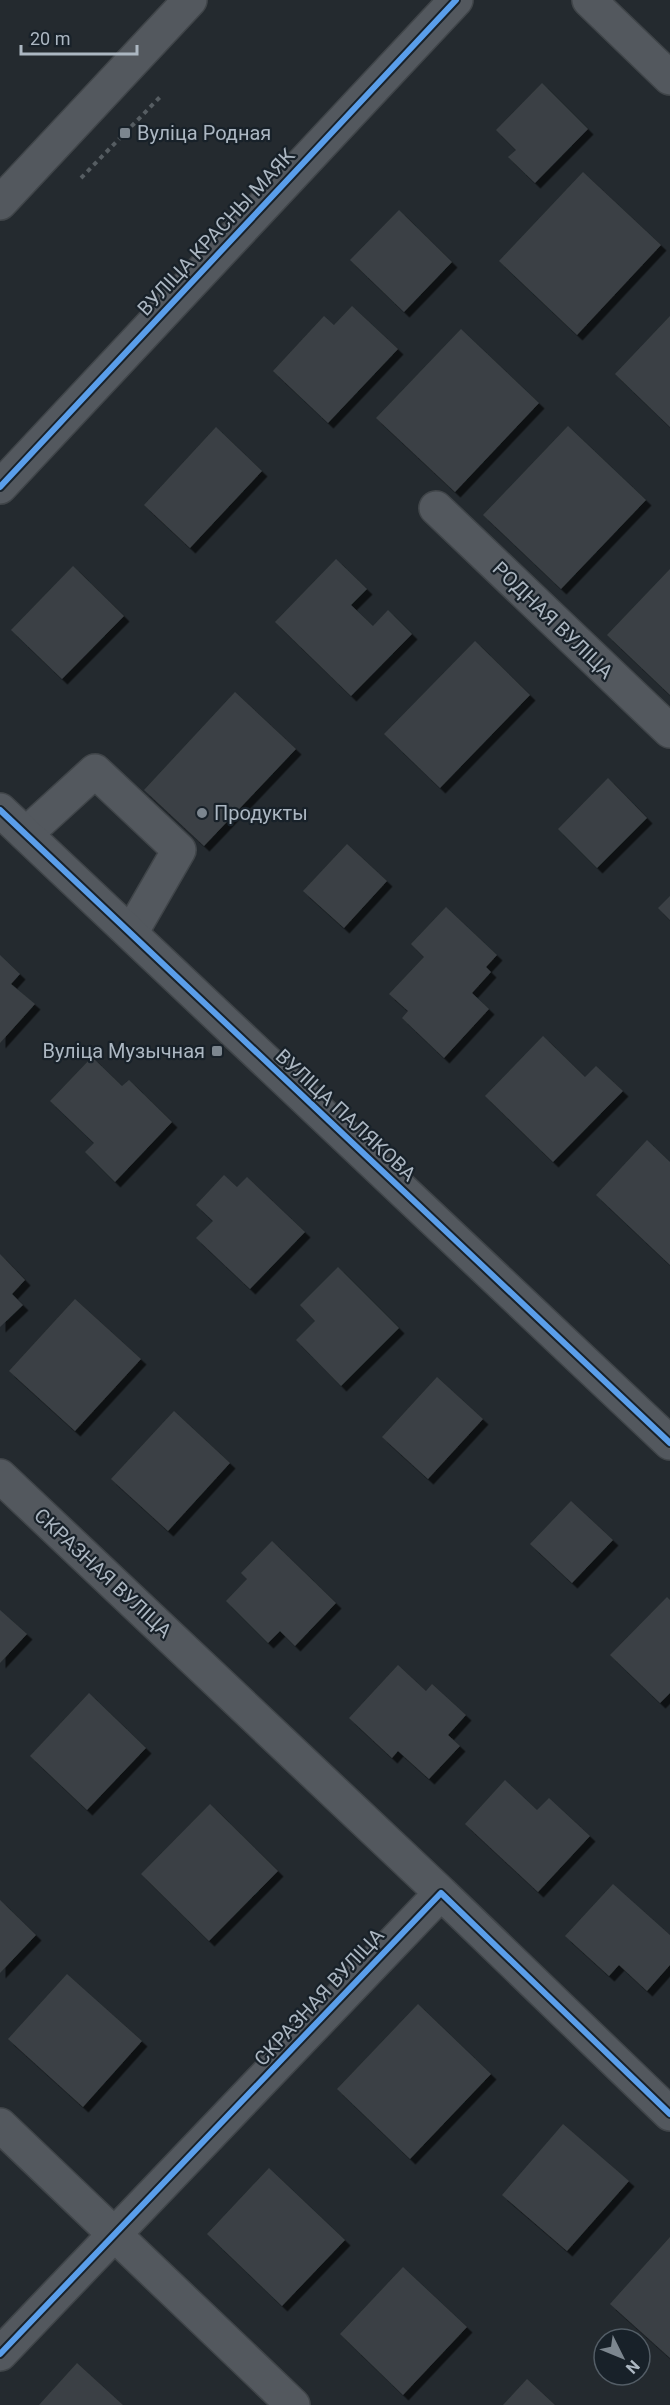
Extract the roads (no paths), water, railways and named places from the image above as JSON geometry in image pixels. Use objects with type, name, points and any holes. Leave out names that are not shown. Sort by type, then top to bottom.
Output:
[{"type":"street","points":[[0,203],[190,0]]},
{"type":"street","name":"ВУЛІЦА КРАСНЫ МАЯК","points":[[0,487],[456,0]]},
{"type":"street","points":[[589,0],[670,78]]},
{"type":"street","name":"РОДНАЯ ВУЛІЦА","points":[[436,508],[670,731]]},
{"type":"street","points":[[26,834],[95,771],[179,850],[131,933]]},
{"type":"street","name":"ВУЛІЦА ПАЛЯКОВА","points":[[0,810],[670,1443]]},
{"type":"street","name":"СКРАЗНАЯ ВУЛІЦА","points":[[0,1476],[441,1893],[670,2114]]},
{"type":"street","name":"СКРАЗНАЯ ВУЛІЦА","points":[[0,2354],[441,1893]]},
{"type":"street","points":[[0,2125],[293,2405]]},
{"type":"place","name":"Вуліца Родная","points":[[125,133]]},
{"type":"place","name":"Продукты","points":[[202,813]]},
{"type":"place","name":"Вуліца Музычная","points":[[217,1051]]}]
